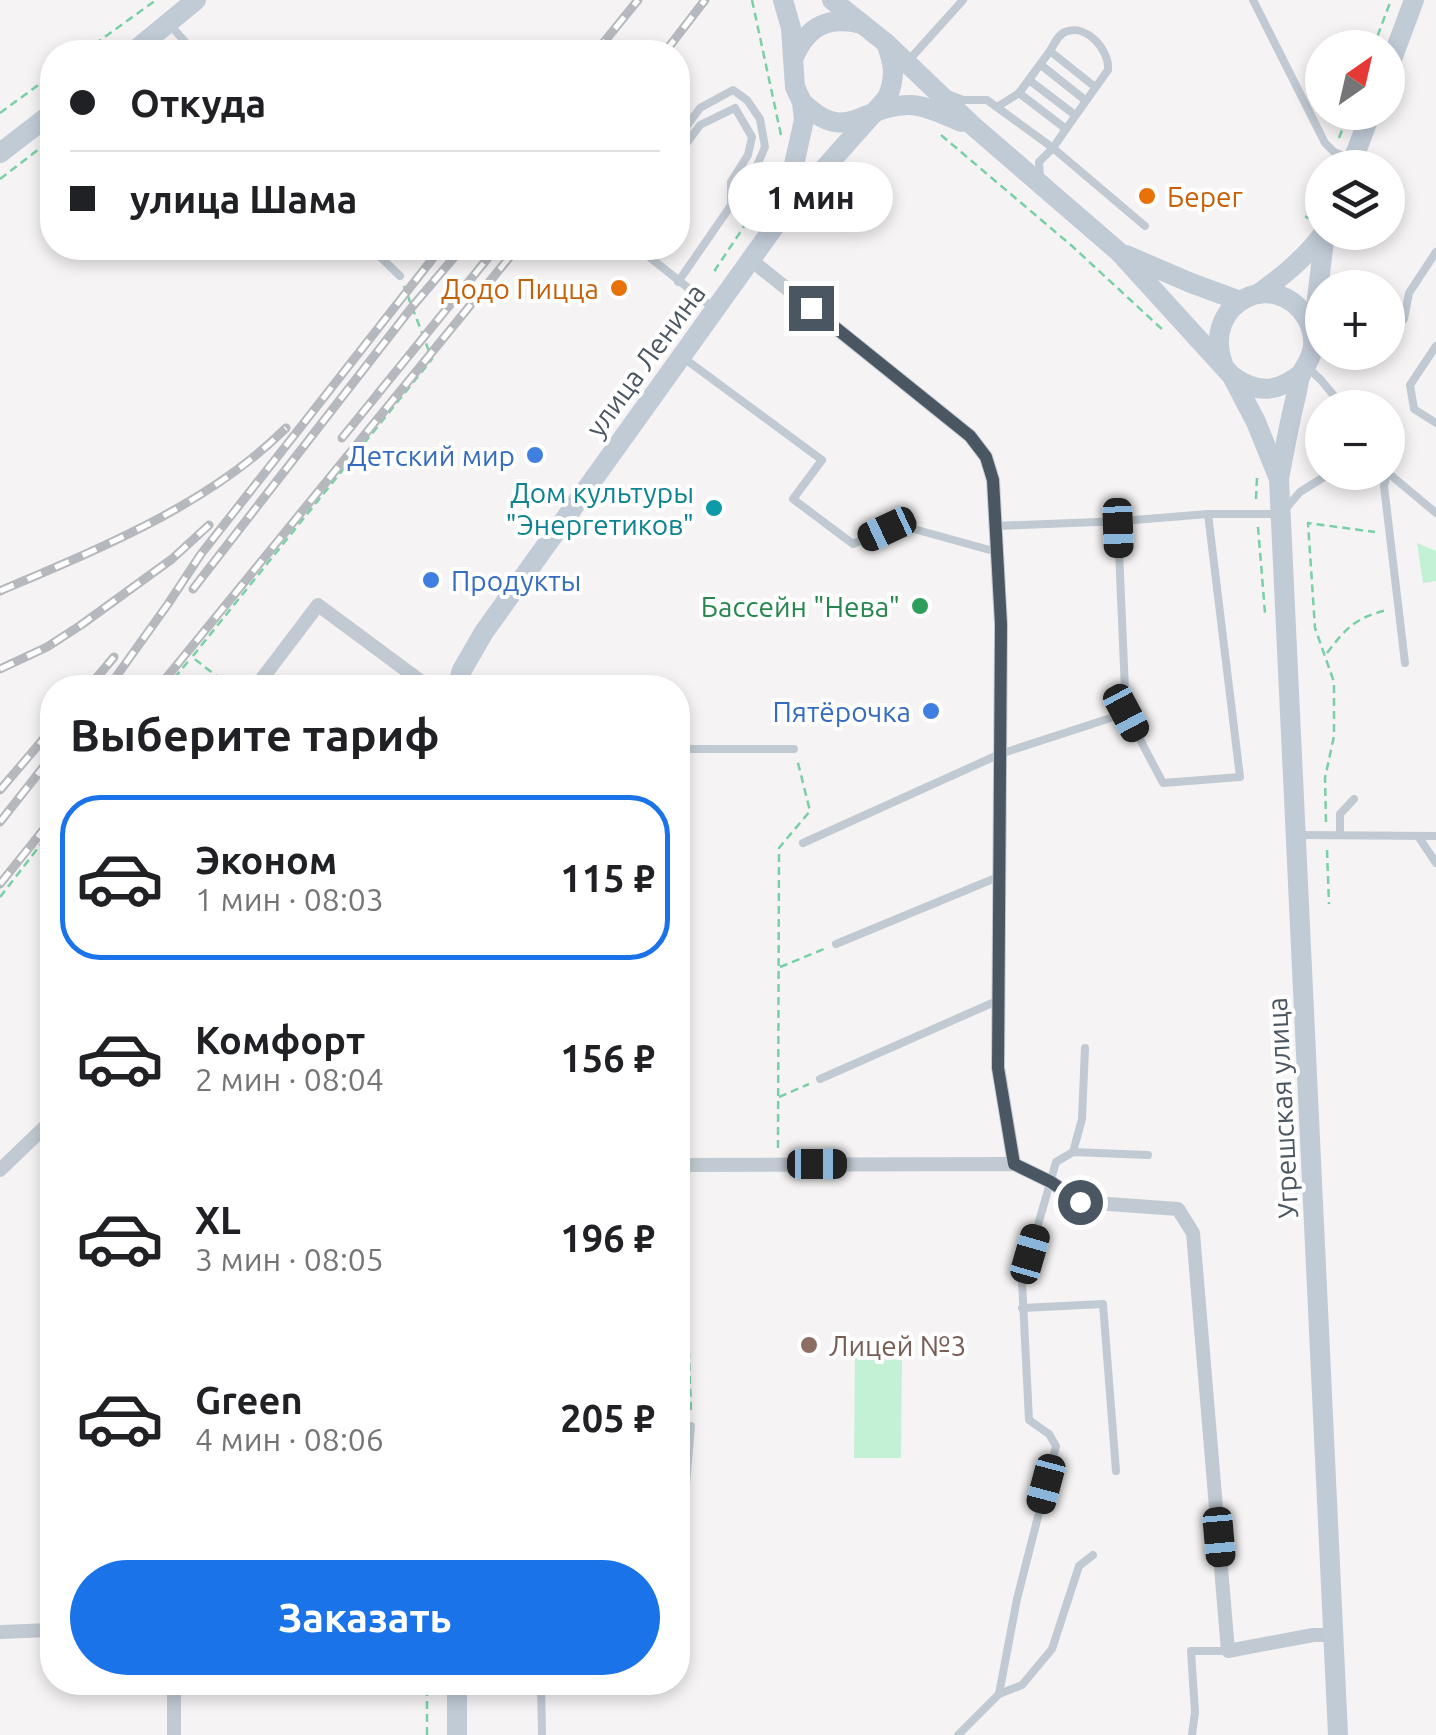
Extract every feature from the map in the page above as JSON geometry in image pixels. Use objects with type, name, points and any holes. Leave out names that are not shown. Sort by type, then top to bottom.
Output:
[{"type":"main road","points":[[149,40],[196,0]]},
{"type":"main road","name":"улица Ленина","points":[[782,216],[804,120],[795,87],[791,28],[784,0]]},
{"type":"main road","points":[[832,0],[886,43]]},
{"type":"main road","points":[[1403,30],[1414,0]]},
{"type":"main road","points":[[794,58],[800,42],[816,28],[845,20],[864,25]]},
{"type":"main road","name":"улица Ленина","points":[[461,675],[484,632],[782,216],[888,98],[894,64],[886,43]]},
{"type":"main road","name":"Угрешская улица","points":[[886,43],[972,125],[1120,252],[1227,370],[1256,422],[1280,480]]},
{"type":"main road","points":[[802,102],[815,115],[830,122],[860,120],[878,110]]},
{"type":"main road","name":"Угрешская улица","points":[[878,110],[912,104],[972,125]]},
{"type":"main road","points":[[0,153],[40,122]]},
{"type":"main road","points":[[1304,370],[1290,383],[1275,388],[1245,385],[1227,370],[1217,340],[1224,318],[1290,271],[1311,250]]},
{"type":"main road","name":"Угрешская улица","points":[[1120,252],[1191,283],[1249,298],[1272,294],[1295,304],[1305,316]]},
{"type":"main road","name":"Угрешская улица","points":[[1304,370],[1289,423],[1280,480],[1338,1735]]},
{"type":"main road","points":[[457,1695],[457,1735]]},
{"type":"street","points":[[751,260],[970,436],[986,457],[993,480],[1001,624],[998,1068],[1014,1164]]},
{"type":"street","points":[[265,675],[318,605],[412,675]]},
{"type":"street","points":[[0,1170],[40,1132]]},
{"type":"street","points":[[690,1165],[1014,1164],[1080,1202],[1178,1209],[1193,1233],[1228,1652],[1313,1635],[1334,1635]]},
{"type":"street","points":[[0,1632],[40,1630]]},
{"type":"street","points":[[174,1695],[174,1735]]},
{"type":"lane","points":[[906,63],[963,0]]},
{"type":"lane","points":[[1253,0],[1332,150]]},
{"type":"lane","points":[[168,22],[184,40]]},
{"type":"lane","points":[[996,107],[1019,93],[1060,34],[1081,32],[1098,42],[1109,59],[1108,70],[1039,162],[1041,182]]},
{"type":"lane","points":[[1050,51],[1094,87]]},
{"type":"lane","points":[[1041,64],[1085,100]]},
{"type":"lane","points":[[1029,80],[1074,115]]},
{"type":"lane","points":[[933,89],[963,100],[987,100],[1053,148],[1145,226]]},
{"type":"lane","points":[[678,282],[754,172],[765,147],[760,119],[747,100],[733,90],[700,108],[690,122]]},
{"type":"lane","points":[[1019,93],[1066,129]]},
{"type":"lane","points":[[690,139],[700,125],[735,108],[752,138],[748,155],[730,182],[731,206]]},
{"type":"lane","points":[[1405,313],[1409,293],[1436,252]]},
{"type":"lane","points":[[383,260],[400,276]]},
{"type":"lane","points":[[652,260],[716,309]]},
{"type":"lane","points":[[1436,346],[1410,385],[1414,408],[1436,423]]},
{"type":"lane","points":[[682,356],[822,460],[793,499],[853,544],[903,526],[997,552]]},
{"type":"lane","points":[[1304,370],[1322,380],[1330,390]]},
{"type":"lane","points":[[1405,488],[1436,514]]},
{"type":"lane","points":[[996,526],[1122,522],[1208,514],[1281,514],[1305,489]]},
{"type":"lane","points":[[1384,490],[1404,663]]},
{"type":"lane","points":[[1122,522],[1118,528],[1126,713],[1163,783],[1240,777],[1208,514]]},
{"type":"lane","points":[[803,843],[1000,754],[1126,713]]},
{"type":"lane","points":[[690,749],[794,749]]},
{"type":"lane","points":[[1340,836],[1340,814],[1354,798]]},
{"type":"lane","points":[[1296,835],[1436,836]]},
{"type":"lane","points":[[1418,836],[1436,863]]},
{"type":"lane","points":[[836,944],[998,876]]},
{"type":"lane","points":[[820,1079],[999,1000]]},
{"type":"lane","points":[[1073,1152],[1082,1118],[1085,1048]]},
{"type":"lane","points":[[1000,1694],[1017,1599],[1056,1446],[1049,1434],[1029,1420],[1022,1281],[1056,1162],[1073,1152],[1148,1154]]},
{"type":"lane","points":[[1022,1308],[1103,1304],[1116,1471]]},
{"type":"lane","points":[[690,1438],[691,1426]]},
{"type":"lane","points":[[958,1735],[1000,1694],[1022,1685],[1052,1649],[1079,1566],[1094,1555]]},
{"type":"lane","points":[[1192,1735],[1195,1712],[1191,1651],[1228,1652]]},
{"type":"lane","points":[[541,1695],[542,1735]]},
{"type":"path","points":[[101,40],[156,0]]},
{"type":"path","points":[[1380,30],[1391,0]]},
{"type":"path","points":[[0,113],[40,84]]},
{"type":"path","points":[[0,179],[40,148]]},
{"type":"path","points":[[177,675],[432,359],[400,276]]},
{"type":"path","points":[[1330,904],[1324,778],[1334,736],[1334,682],[1315,628],[1308,523],[1389,533]]},
{"type":"path","points":[[1324,656],[1355,620],[1398,607]]},
{"type":"path","points":[[192,657],[215,675]]},
{"type":"path","points":[[778,1164],[779,848],[810,811],[794,749]]},
{"type":"path","points":[[0,897],[40,845]]},
{"type":"path","points":[[779,967],[836,944]]},
{"type":"path","points":[[778,1098],[820,1079]]},
{"type":"path","points":[[690,1402],[691,1426]]},
{"type":"path","points":[[427,1735],[428,1695]]},
{"type":"green space","points":[[1417,543],[1436,551],[1436,581],[1423,583]]},
{"type":"green space","points":[[855,1354],[902,1354],[901,1458],[854,1458]]},
{"type":"railway","points":[[606,40],[638,0]]},
{"type":"railway","points":[[674,40],[705,0]]},
{"type":"railway","points":[[117,675],[201,554],[432,260]]},
{"type":"railway","points":[[193,589],[452,260]]},
{"type":"railway","points":[[342,438],[486,260]]},
{"type":"railway","points":[[169,675],[507,260]]},
{"type":"railway","points":[[0,591],[113,541],[188,502],[223,480],[286,428]]},
{"type":"railway","points":[[0,669],[47,647],[81,625],[172,559],[209,525]]},
{"type":"railway","points":[[99,675],[114,657]]},
{"type":"railway","points":[[0,790],[40,743]]},
{"type":"railway","points":[[0,822],[40,771]]},
{"type":"railway","points":[[0,884],[40,834]]},
{"type":"place","name":"Берег","points":[[1147,196]]},
{"type":"place","name":"Додо Пицца","points":[[619,288]]},
{"type":"place","name":"Детский мир","points":[[535,455]]},
{"type":"place","name":"Дом культуры \"Энергетиков\"","points":[[714,508]]},
{"type":"place","name":"Продукты","points":[[431,580]]},
{"type":"place","name":"Бассейн \"Нева\"","points":[[920,606]]},
{"type":"place","name":"Пятёрочка","points":[[931,711]]},
{"type":"place","name":"Лицей №3","points":[[809,1345]]},
{"type":"route","points":[[811,308],[970,436],[986,457],[993,480],[1001,624],[998,1068],[1014,1164],[1080,1202]]}]
